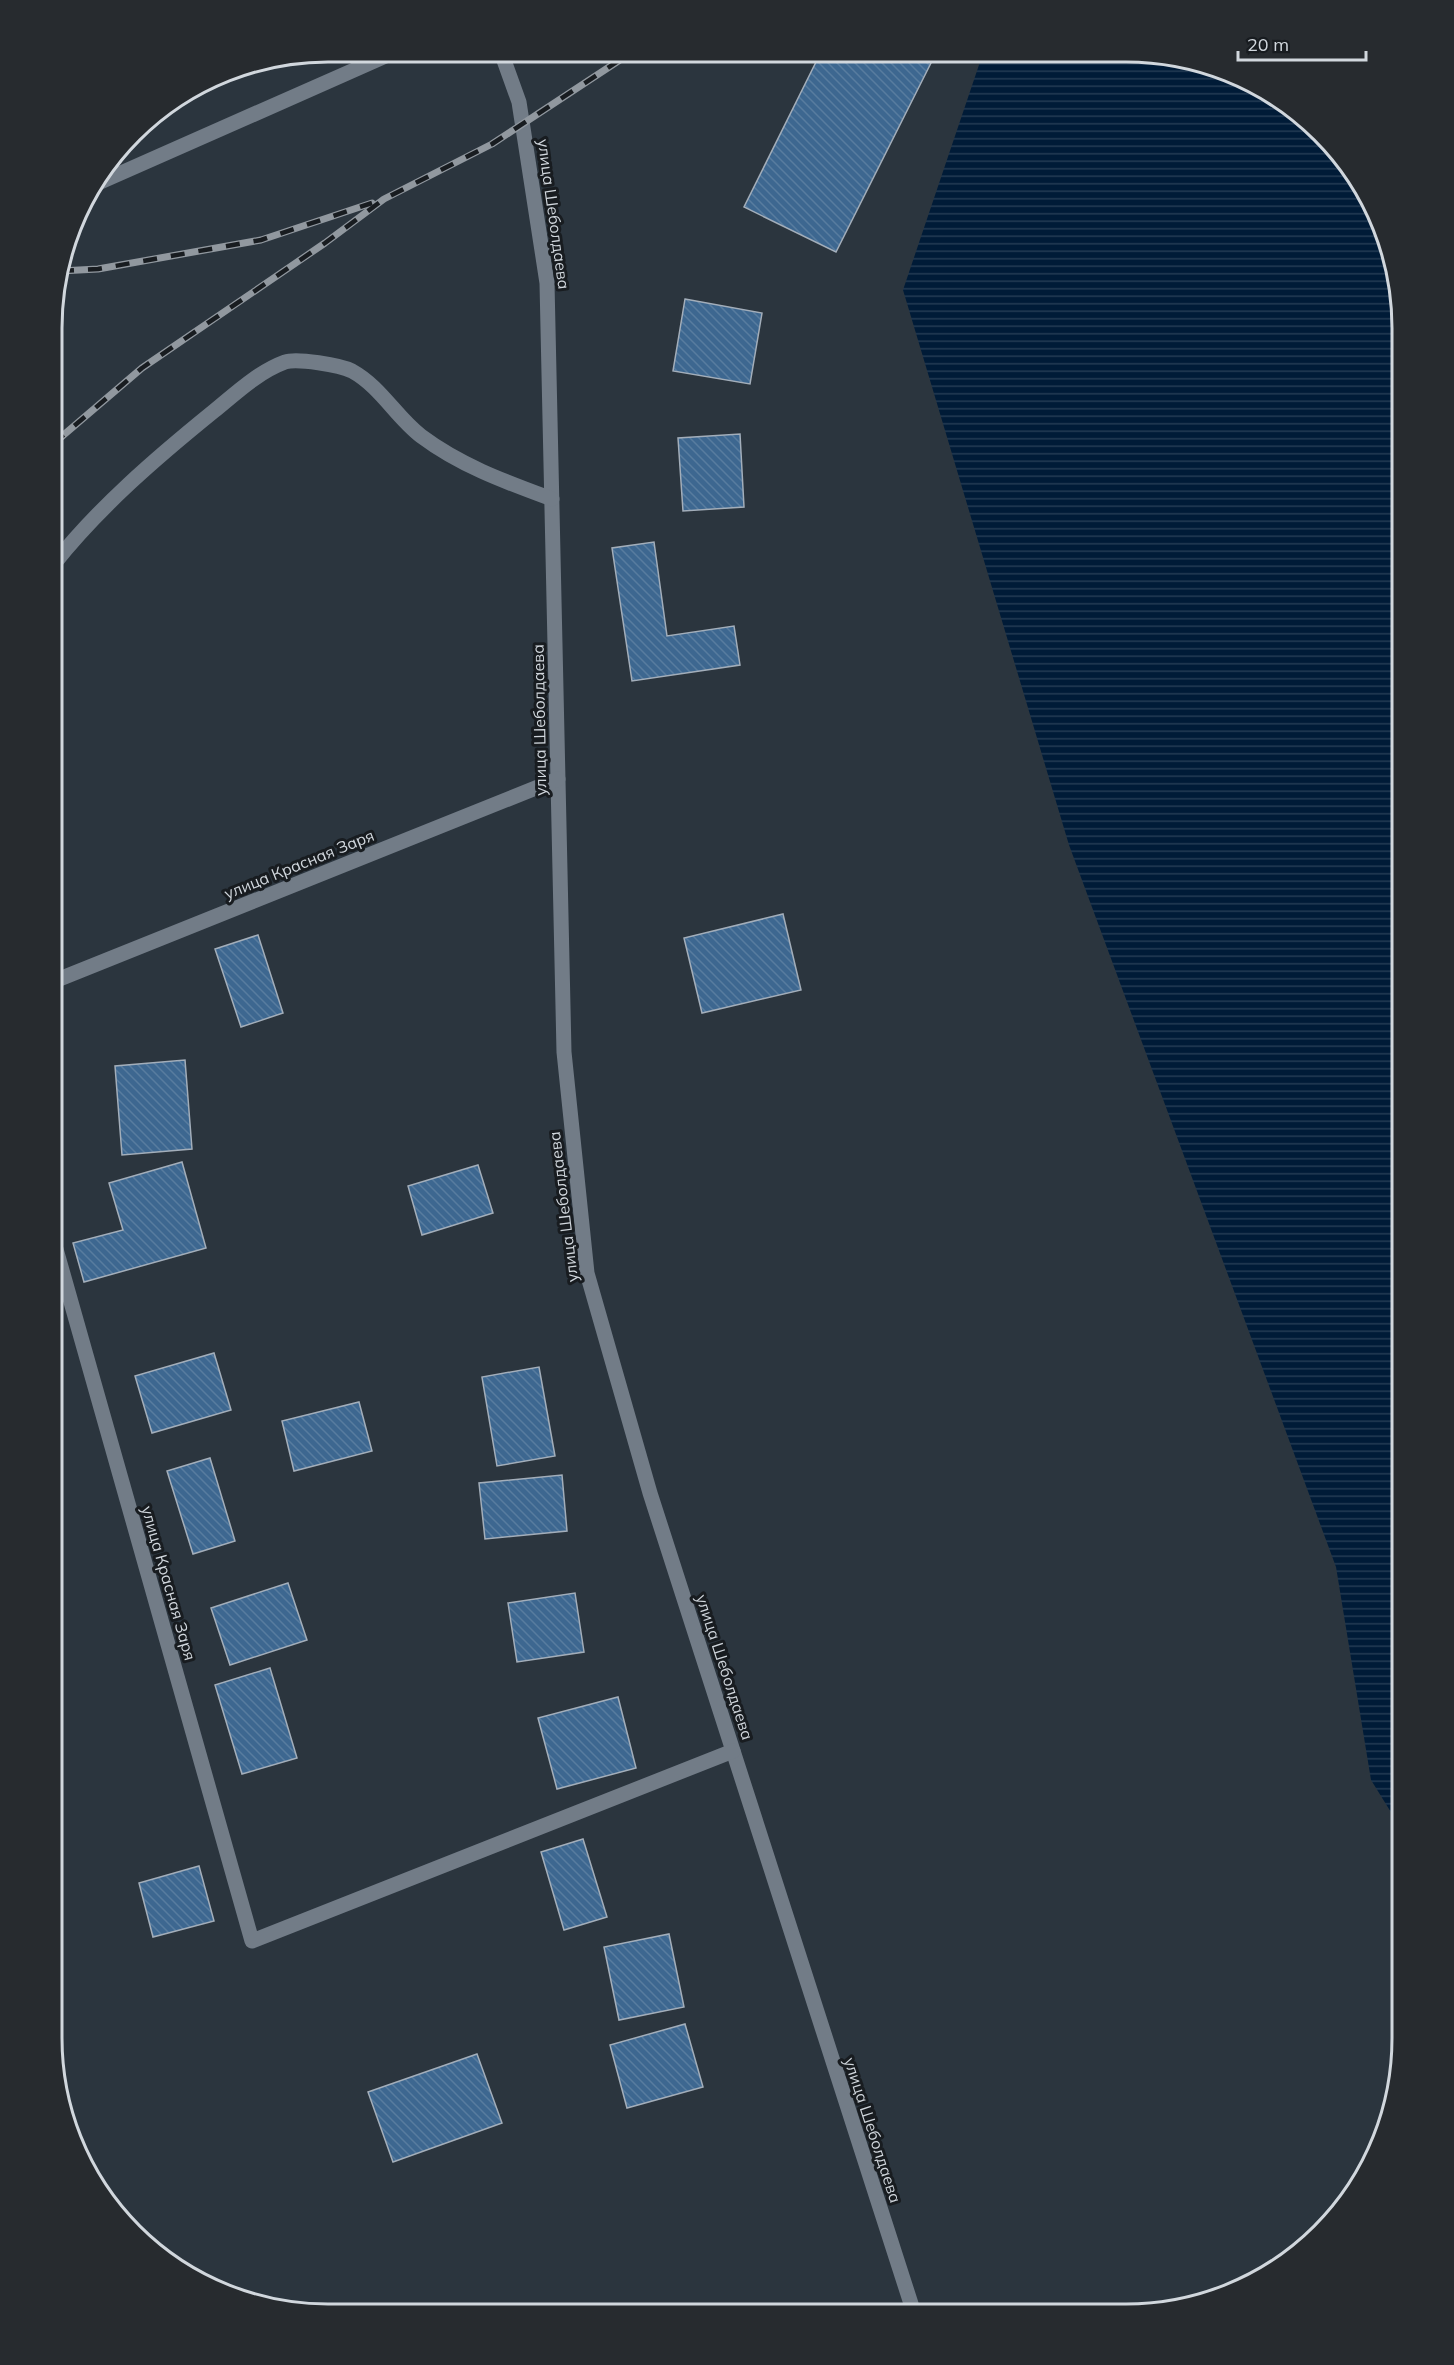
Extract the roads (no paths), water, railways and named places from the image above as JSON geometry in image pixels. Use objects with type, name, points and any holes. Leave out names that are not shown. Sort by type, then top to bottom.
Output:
[{"type":"street","points":[[106,179],[373,62]]},
{"type":"street","name":"улица Шеболдаева","points":[[505,62],[519,102],[547,283],[564,1052],[587,1273],[650,1492],[911,2304]]},
{"type":"street","points":[[62,554],[77,536],[160,455],[258,375],[287,361],[321,363],[351,370],[381,392],[419,435],[466,466],[552,500]]},
{"type":"street","name":"улица Красная Заря","points":[[62,978],[558,779]]},
{"type":"street","name":"улица Красная Заря","points":[[62,1270],[252,1941],[733,1751]]},
{"type":"water","points":[[980,62],[1144,62],[1195,71],[1244,89],[1274,106],[1315,139],[1348,180],[1365,210],[1378,242],[1387,276],[1392,310],[1392,1814],[1371,1780],[1336,1567],[1069,845],[903,290]]},
{"type":"railway","points":[[62,436],[142,368],[325,243],[384,199],[492,144],[617,62]]},
{"type":"railway","points":[[68,271],[98,269],[261,240],[372,203]]}]
